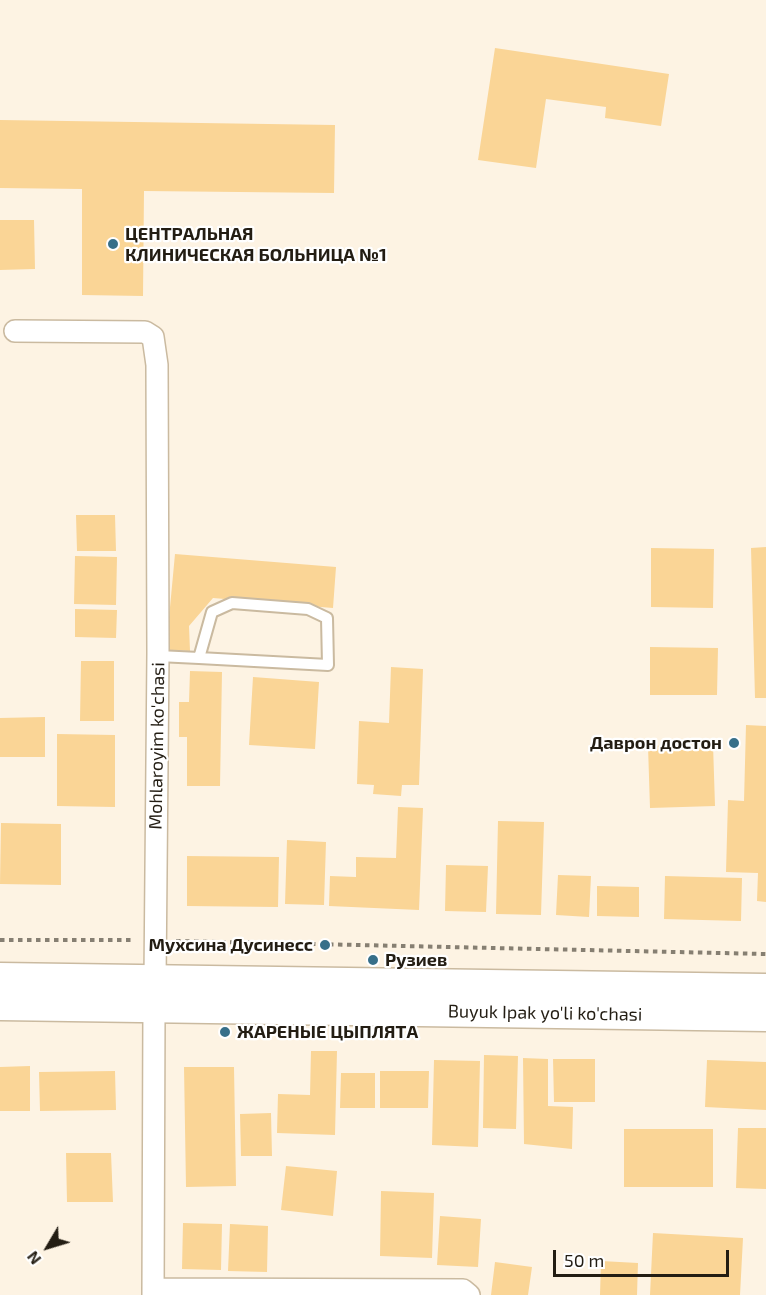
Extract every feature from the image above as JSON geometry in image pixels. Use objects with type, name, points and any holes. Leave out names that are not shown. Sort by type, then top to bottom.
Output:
[{"type":"main road","name":"Buyuk Ipak yo'li ko'chasi","points":[[0,978],[154,994],[766,1016]]},
{"type":"main road","name":"Buyuk Ipak yo'li ko'chasi","points":[[0,1005],[154,994],[766,989]]},
{"type":"street","name":"Mohlaroyim ko'chasi","points":[[15,331],[145,332],[153,337],[157,365],[158,656],[153,1292]]},
{"type":"street","points":[[153,1292],[463,1290],[469,1295]]},
{"type":"lane","points":[[158,656],[199,658],[328,664],[327,618],[308,609],[232,603],[212,612],[199,658]]},
{"type":"path","points":[[0,940],[155,940],[766,954]]},
{"type":"building","points":[[495,48],[669,74],[661,126],[605,118],[606,107],[546,99],[536,168],[478,160]]},
{"type":"building","name":"ЦЕНТРАЛЬНАЯ КЛИНИЧЕСКАЯ БОЛЬНИЦА №1","points":[[0,120],[335,125],[334,193],[144,191],[143,296],[82,295],[82,189],[0,188]]},
{"type":"building","points":[[0,220],[34,220],[35,269],[0,270]]},
{"type":"building","points":[[76,515],[115,515],[116,551],[77,551]]},
{"type":"building","points":[[766,547],[766,698],[755,698],[751,548]]},
{"type":"building","points":[[651,548],[714,549],[713,608],[651,607]]},
{"type":"building","points":[[175,554],[336,567],[333,608],[213,598],[189,626],[190,651],[166,650]]},
{"type":"building","points":[[75,556],[117,557],[116,605],[74,604]]},
{"type":"building","points":[[75,609],[117,610],[116,638],[75,637]]},
{"type":"building","points":[[650,647],[718,648],[717,695],[650,695]]},
{"type":"building","points":[[81,661],[114,661],[114,721],[80,721]]},
{"type":"building","points":[[391,667],[423,669],[419,785],[402,785],[401,796],[373,794],[374,785],[357,784],[359,721],[389,723]]},
{"type":"building","points":[[190,671],[222,672],[220,786],[187,786],[187,737],[179,737],[179,702],[189,702]]},
{"type":"building","points":[[253,677],[319,682],[315,749],[249,745]]},
{"type":"building","points":[[45,717],[45,757],[0,757],[0,718]]},
{"type":"building","points":[[746,725],[766,726],[766,902],[757,901],[758,873],[726,872],[728,800],[744,801]]},
{"type":"building","points":[[57,734],[115,735],[115,807],[57,806]]},
{"type":"building","points":[[713,744],[715,806],[650,808],[648,746]]},
{"type":"building","points":[[398,807],[423,808],[419,910],[329,906],[330,876],[356,877],[356,857],[396,858]]},
{"type":"building","points":[[498,821],[544,822],[541,915],[496,914]]},
{"type":"building","points":[[1,823],[61,824],[61,885],[0,884]]},
{"type":"building","points":[[287,840],[326,842],[324,905],[285,904]]},
{"type":"building","points":[[187,856],[279,857],[278,907],[187,906]]},
{"type":"building","points":[[446,865],[488,866],[486,912],[445,911]]},
{"type":"building","points":[[558,875],[591,876],[589,917],[556,915]]},
{"type":"building","points":[[665,876],[742,878],[741,921],[664,919]]},
{"type":"building","points":[[597,886],[639,887],[639,917],[597,916]]},
{"type":"building","points":[[311,1051],[337,1051],[335,1135],[277,1133],[278,1094],[310,1095]]},
{"type":"building","points":[[484,1055],[518,1056],[516,1129],[483,1128]]},
{"type":"building","points":[[523,1058],[548,1059],[548,1106],[573,1107],[572,1149],[524,1144]]},
{"type":"building","points":[[553,1059],[595,1059],[595,1102],[554,1102]]},
{"type":"building","points":[[434,1060],[480,1061],[478,1147],[432,1145]]},
{"type":"building","points":[[707,1060],[766,1062],[766,1110],[705,1107]]},
{"type":"building","points":[[30,1066],[30,1111],[0,1111],[0,1067]]},
{"type":"building","points":[[184,1067],[234,1067],[236,1186],[186,1187]]},
{"type":"building","points":[[115,1071],[116,1110],[40,1111],[39,1072]]},
{"type":"building","points":[[380,1071],[429,1071],[428,1108],[380,1108]]},
{"type":"building","points":[[341,1073],[375,1073],[375,1108],[340,1108]]},
{"type":"building","points":[[271,1113],[272,1156],[241,1156],[240,1114]]},
{"type":"building","points":[[738,1128],[766,1128],[766,1189],[736,1188]]},
{"type":"building","points":[[624,1129],[713,1129],[713,1187],[624,1187]]},
{"type":"building","points":[[66,1153],[111,1153],[113,1202],[67,1202]]},
{"type":"building","points":[[286,1166],[337,1171],[333,1216],[281,1210]]},
{"type":"building","points":[[381,1191],[434,1193],[432,1258],[380,1256]]},
{"type":"building","points":[[440,1216],[481,1219],[478,1267],[437,1265]]},
{"type":"building","points":[[183,1223],[222,1224],[221,1270],[182,1269]]},
{"type":"building","points":[[230,1224],[268,1226],[267,1272],[228,1271]]},
{"type":"building","points":[[653,1233],[743,1238],[740,1295],[650,1295]]},
{"type":"building","points":[[601,1261],[638,1263],[637,1295],[600,1295]]},
{"type":"building","points":[[495,1262],[532,1267],[528,1295],[491,1295]]},
{"type":"place","name":"ЦЕНТРАЛЬНАЯ КЛИНИЧЕСКАЯ БОЛЬНИЦА №1","points":[[113,244]]},
{"type":"place","name":"Даврон достон","points":[[734,743]]},
{"type":"place","name":"Мухсина Дусинесс","points":[[325,945]]},
{"type":"place","name":"Рузиев","points":[[373,960]]},
{"type":"place","name":"ЖАРЕНЫЕ ЦЫПЛЯТА","points":[[225,1032]]}]
